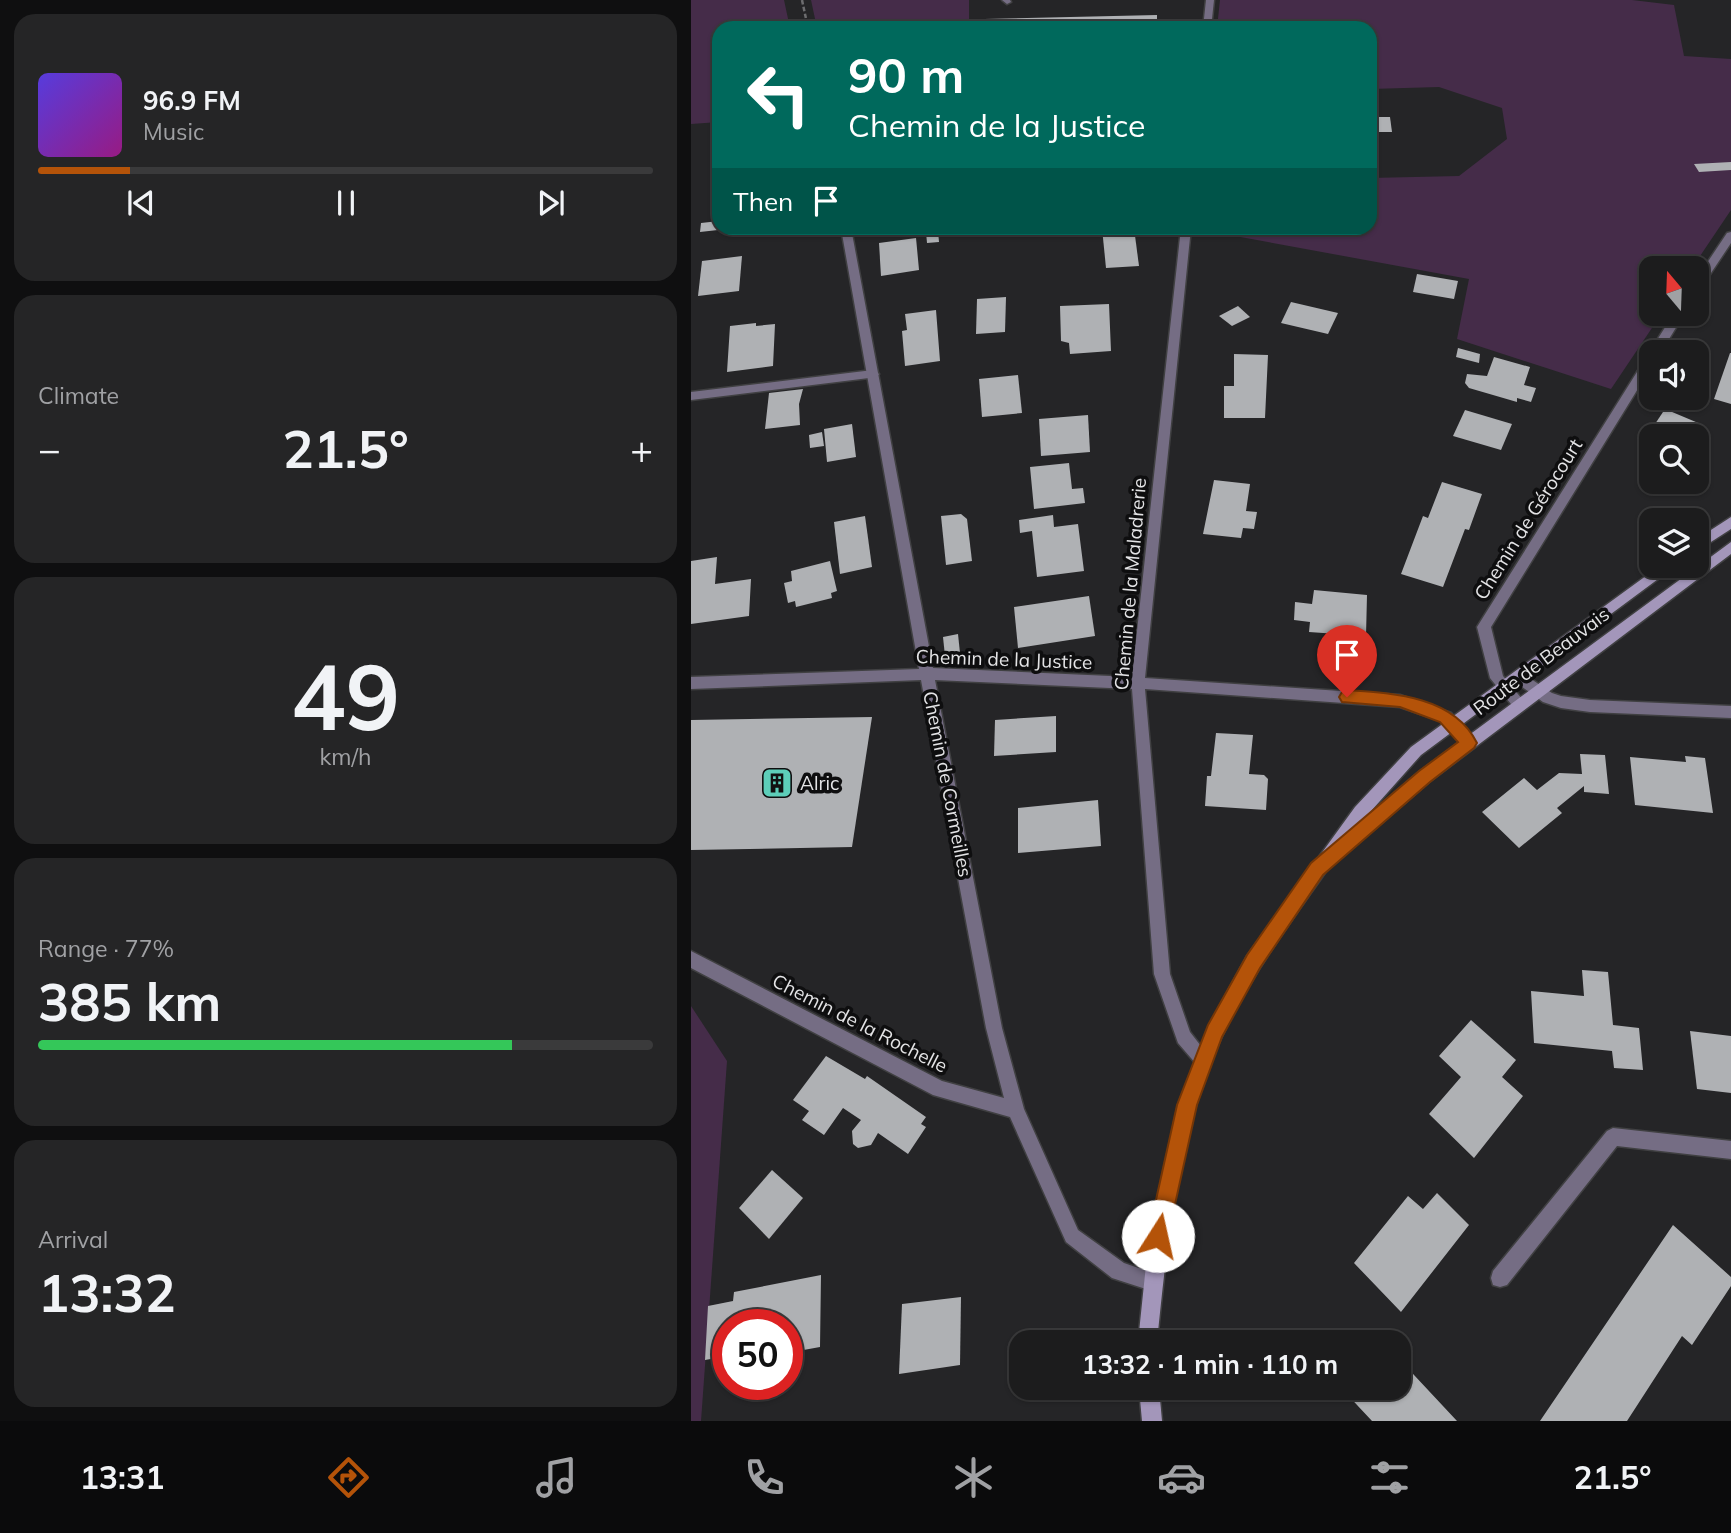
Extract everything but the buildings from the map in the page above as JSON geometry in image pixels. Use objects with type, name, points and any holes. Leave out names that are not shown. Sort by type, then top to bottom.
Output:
[{"type":"main road","points":[[1709,538],[1731,522]]},
{"type":"main road","name":"Route de Beauvais","points":[[1317,869],[1424,777],[1731,547]]},
{"type":"main road","name":"Route de Beauvais","points":[[1148,1330],[1152,1282],[1175,1149],[1203,1059],[1225,1011],[1253,962],[1317,869],[1389,778],[1416,751],[1653,578]]},
{"type":"main road","points":[[1150,1400],[1152,1421]]},
{"type":"street","points":[[1208,21],[1210,0]]},
{"type":"street","name":"Chemin de Cormeilles","points":[[847,235],[994,1028],[1016,1110],[1071,1236],[1119,1271],[1152,1282]]},
{"type":"street","name":"Chemin de la Maladrerie","points":[[1185,235],[1138,683],[1162,974],[1184,1037],[1203,1059]]},
{"type":"street","points":[[1709,268],[1731,235]]},
{"type":"street","points":[[691,396],[873,374]]},
{"type":"street","name":"Chemin de Gérocourt","points":[[1520,705],[1497,678],[1484,627],[1639,378]]},
{"type":"street","name":"Chemin de la Justice","points":[[691,683],[927,674],[1138,683],[1400,701],[1446,717],[1469,743]]},
{"type":"street","points":[[1519,677],[1561,702],[1590,706],[1731,712]]},
{"type":"street","name":"Chemin de la Rochelle","points":[[691,959],[939,1089],[1016,1110]]},
{"type":"street","points":[[1500,1278],[1613,1137],[1731,1150]]},
{"type":"path","points":[[802,0],[806,21]]},
{"type":"shaded area","points":[[691,0],[784,0],[788,21],[712,21],[712,122],[691,124]]},
{"type":"shaded area","points":[[811,0],[969,0],[969,19],[816,21]]},
{"type":"shaded area","points":[[1220,0],[1632,0],[1674,5],[1684,56],[1731,59],[1731,210],[1700,256],[1639,256],[1639,326],[1653,326],[1644,340],[1639,340],[1639,347],[1611,389],[1457,339],[1469,279],[1229,235],[1377,235],[1377,178],[1459,176],[1507,139],[1502,108],[1439,87],[1377,89],[1377,21],[1218,21]]},
{"type":"shaded area","points":[[691,1006],[727,1061],[701,1421],[691,1421]]},
{"type":"place","name":"Alric","points":[[777,783]]},
{"type":"route","points":[[1158,1236],[1175,1149],[1187,1105],[1215,1032],[1253,962],[1317,869],[1424,777],[1469,743],[1446,717],[1400,701],[1347,697]]}]
